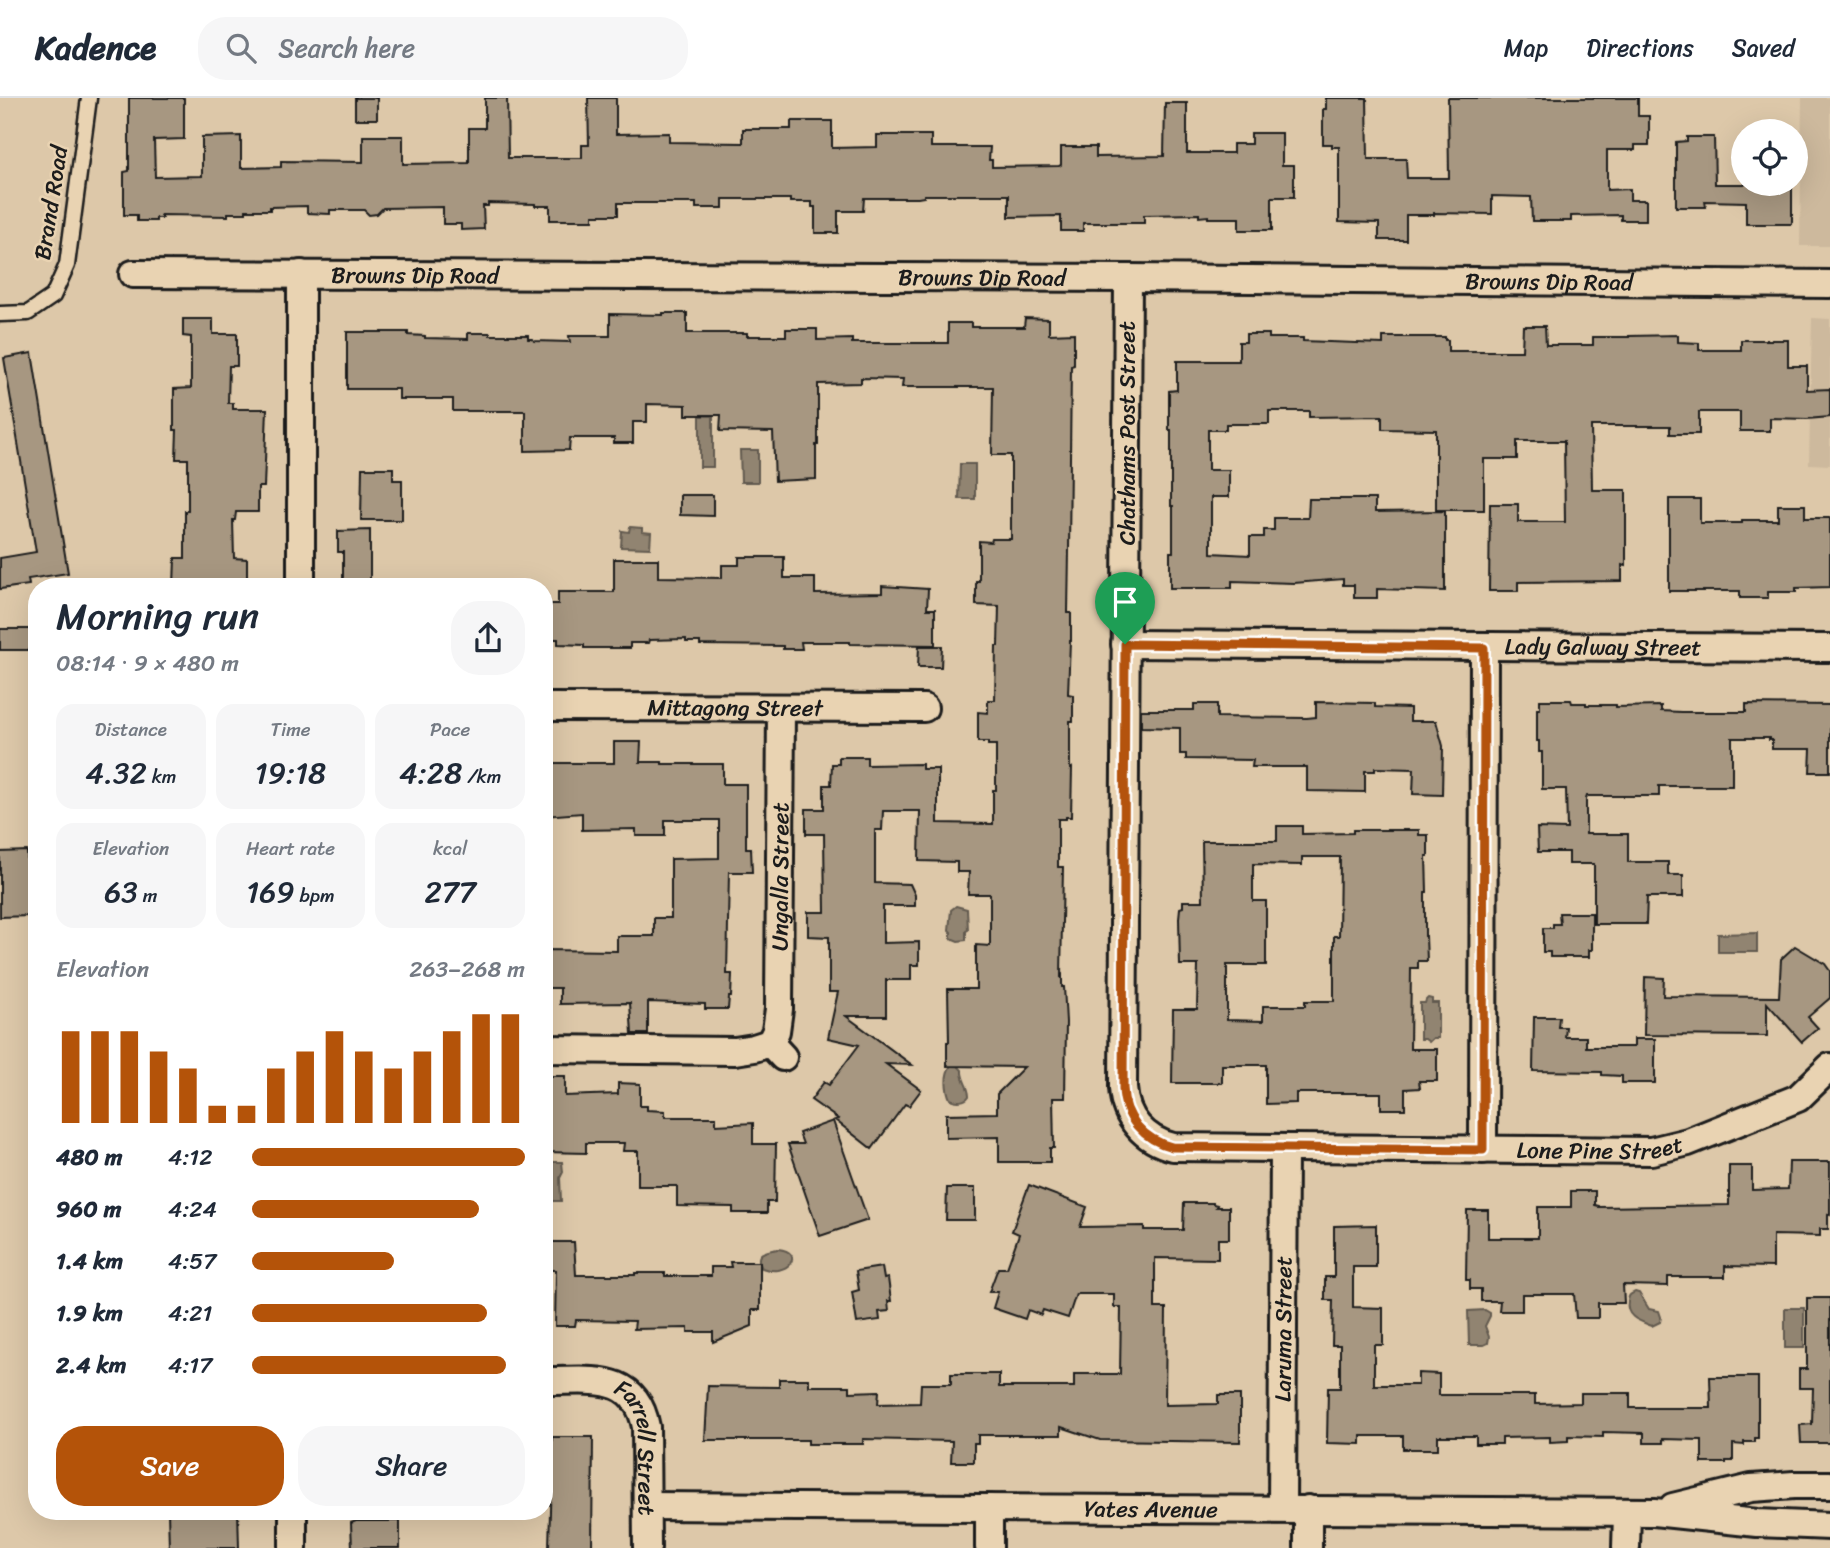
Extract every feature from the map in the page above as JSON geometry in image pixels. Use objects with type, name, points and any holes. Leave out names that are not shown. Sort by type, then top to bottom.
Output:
[{"type":"street","name":"Browns Dip Road","points":[[133,274],[1830,284]]},
{"type":"street","points":[[301,274],[301,578]]},
{"type":"street","name":"Chathams Post Street","points":[[1128,278],[1123,1088],[1127,1111],[1140,1130]]},
{"type":"street","name":"Lady Galway Street","points":[[1125,644],[1830,648]]},
{"type":"street","points":[[1483,1150],[1484,648]]},
{"type":"street","name":"Mittagong Street","points":[[553,706],[924,708]]},
{"type":"street","name":"Ungalla Street","points":[[553,1049],[776,1050],[779,1009],[781,708]]},
{"type":"street","name":"Lone Pine Street","points":[[1140,1130],[1156,1141],[1172,1147],[1639,1151],[1673,1147],[1798,1098],[1830,1067]]},
{"type":"street","name":"Laruma Street","points":[[1284,1148],[1295,1509],[1308,1548]]},
{"type":"street","name":"Farrell Street","points":[[553,1381],[611,1383],[634,1396],[642,1409],[646,1427],[646,1548]]},
{"type":"street","name":"Yates Avenue","points":[[1654,1512],[1751,1488],[1830,1485]]},
{"type":"street","name":"Yates Avenue","points":[[646,1506],[1654,1512],[1757,1524],[1830,1527]]},
{"type":"street","points":[[989,1508],[989,1548]]},
{"type":"street","points":[[1626,1548],[1627,1513]]},
{"type":"street","points":[[293,1520],[293,1548]]},
{"type":"lane","name":"Brand Road","points":[[0,314],[28,313],[53,296],[68,265],[89,98]]},
{"type":"shaded area","points":[[1802,98],[1830,98],[1830,246],[1800,246],[1801,196],[1808,196],[1808,119],[1802,119]]},
{"type":"shaded area","points":[[1812,318],[1830,319],[1830,465],[1809,464]]},
{"type":"shaded area","points":[[700,416],[713,416],[713,467],[700,467]]},
{"type":"shaded area","points":[[740,450],[758,450],[758,482],[741,482]]},
{"type":"shaded area","points":[[960,464],[975,464],[975,499],[959,499]]},
{"type":"shaded area","points":[[630,527],[642,528],[642,532],[651,533],[650,548],[621,547],[622,531],[629,532]]},
{"type":"shaded area","points":[[956,906],[967,909],[966,940],[951,938],[951,910]]},
{"type":"shaded area","points":[[1757,933],[1757,952],[1718,952],[1718,934]]},
{"type":"shaded area","points":[[1428,998],[1432,999],[1432,1003],[1438,1003],[1438,1038],[1429,1042],[1420,1039],[1420,1003],[1425,1003]]},
{"type":"shaded area","points":[[957,1065],[962,1070],[969,1092],[969,1096],[961,1101],[950,1099],[947,1087],[949,1069]]},
{"type":"shaded area","points":[[553,1162],[562,1162],[561,1201],[553,1201]]},
{"type":"shaded area","points":[[778,1249],[791,1255],[790,1263],[779,1270],[762,1268],[760,1256]]},
{"type":"shaded area","points":[[1635,1292],[1639,1293],[1649,1309],[1659,1311],[1660,1322],[1652,1326],[1631,1315],[1628,1299]]},
{"type":"shaded area","points":[[1785,1308],[1804,1308],[1804,1348],[1785,1348]]},
{"type":"shaded area","points":[[1485,1310],[1490,1313],[1485,1326],[1488,1343],[1469,1345],[1468,1311]]},
{"type":"building","points":[[129,98],[184,98],[184,139],[154,140],[155,177],[202,176],[202,137],[241,136],[241,168],[281,167],[281,161],[363,162],[363,136],[403,136],[403,164],[469,163],[469,128],[485,128],[485,98],[507,98],[508,158],[582,158],[582,145],[589,145],[588,98],[616,98],[616,134],[669,133],[669,142],[743,143],[743,129],[791,129],[791,121],[832,121],[832,148],[877,147],[877,135],[931,135],[931,147],[990,147],[989,160],[992,160],[992,167],[1059,166],[1061,147],[1096,147],[1096,157],[1164,156],[1165,103],[1187,103],[1187,153],[1233,153],[1233,144],[1251,144],[1251,133],[1282,133],[1282,165],[1294,165],[1294,197],[1272,197],[1272,230],[1239,230],[1239,218],[1208,218],[1199,217],[1199,214],[1144,215],[1144,223],[1083,223],[1083,231],[1061,231],[1061,216],[1009,217],[1009,195],[864,198],[863,211],[838,211],[838,233],[815,233],[815,207],[812,207],[812,202],[790,202],[790,199],[723,199],[723,208],[696,208],[696,203],[618,203],[618,215],[593,215],[593,220],[550,220],[550,206],[488,203],[488,206],[483,206],[484,229],[461,230],[461,224],[443,224],[443,207],[383,208],[377,214],[369,215],[364,210],[330,210],[330,214],[307,213],[307,206],[270,207],[270,210],[228,213],[228,216],[161,215],[162,218],[156,218],[156,221],[137,221],[137,215],[124,215],[124,172],[129,171]]},
{"type":"building","points":[[355,98],[377,98],[377,119],[355,119]]},
{"type":"building","points":[[1326,98],[1367,98],[1368,159],[1406,159],[1407,178],[1449,178],[1448,98],[1638,98],[1638,116],[1649,116],[1649,145],[1635,145],[1635,150],[1607,150],[1607,190],[1630,189],[1630,200],[1646,200],[1646,220],[1621,220],[1621,215],[1571,216],[1571,221],[1532,221],[1531,197],[1492,196],[1492,214],[1406,215],[1406,240],[1379,240],[1379,223],[1339,222],[1339,147],[1323,144],[1323,109],[1326,109]]},
{"type":"building","points":[[1687,137],[1714,137],[1715,184],[1731,184],[1731,196],[1792,196],[1792,224],[1746,224],[1746,202],[1705,201],[1706,207],[1676,207],[1676,142],[1687,141]]},
{"type":"building","points":[[687,313],[687,333],[786,336],[786,329],[817,329],[817,340],[852,339],[852,343],[948,343],[948,323],[971,323],[971,327],[1024,327],[1025,318],[1049,319],[1049,334],[1074,333],[1074,365],[1071,366],[1068,613],[1071,613],[1071,641],[1068,694],[1073,695],[1073,721],[1070,721],[1071,817],[1058,819],[1058,867],[1063,867],[1061,976],[1066,1022],[1065,1098],[1053,1098],[1054,1148],[1050,1148],[1050,1162],[999,1162],[999,1137],[946,1138],[946,1114],[997,1113],[997,1094],[1024,1067],[947,1066],[948,989],[976,989],[976,945],[990,946],[990,894],[968,894],[969,872],[957,872],[957,862],[919,861],[920,811],[883,811],[882,830],[875,830],[875,883],[910,884],[915,895],[915,906],[883,906],[883,943],[919,942],[919,965],[911,965],[911,980],[886,980],[886,1016],[846,1016],[912,1065],[886,1064],[921,1090],[909,1106],[905,1104],[872,1149],[811,1100],[824,1082],[829,1085],[859,1045],[828,1038],[838,992],[829,992],[829,937],[808,936],[808,912],[825,912],[824,834],[806,834],[806,809],[824,809],[824,785],[831,785],[832,764],[839,764],[839,757],[867,757],[867,765],[922,764],[922,769],[938,769],[938,823],[993,824],[996,745],[978,742],[978,712],[988,713],[988,700],[995,700],[999,606],[976,605],[976,581],[979,581],[979,541],[1011,539],[1011,455],[992,455],[993,387],[902,387],[903,379],[861,378],[861,383],[818,384],[816,479],[775,481],[773,432],[720,431],[721,415],[686,415],[686,405],[647,404],[647,422],[633,422],[633,443],[614,443],[614,438],[570,438],[569,450],[525,451],[525,411],[453,411],[453,399],[399,399],[399,389],[347,389],[347,332],[408,332],[408,335],[425,338],[468,339],[468,333],[490,333],[528,335],[528,339],[534,341],[570,342],[569,336],[610,336],[610,314]]},
{"type":"building","points":[[183,319],[213,319],[213,334],[237,334],[237,366],[229,366],[228,403],[233,403],[233,409],[267,409],[264,487],[258,487],[258,512],[236,512],[233,520],[234,558],[247,559],[247,578],[174,578],[175,558],[185,558],[185,511],[188,511],[188,459],[176,459],[177,430],[174,430],[174,389],[191,388],[191,337],[183,336]]},
{"type":"building","points":[[1523,326],[1545,326],[1546,345],[1593,345],[1593,337],[1678,335],[1678,342],[1699,343],[1699,350],[1741,350],[1741,340],[1788,340],[1788,366],[1807,366],[1807,390],[1830,389],[1830,417],[1770,418],[1770,431],[1740,431],[1740,412],[1699,412],[1699,434],[1670,434],[1670,426],[1591,426],[1592,490],[1626,490],[1626,566],[1622,565],[1622,581],[1518,582],[1518,591],[1489,591],[1490,504],[1518,504],[1518,522],[1565,522],[1564,441],[1517,441],[1517,459],[1484,459],[1484,510],[1436,510],[1436,430],[1382,429],[1382,416],[1309,417],[1309,411],[1269,411],[1269,424],[1226,424],[1226,430],[1208,430],[1208,470],[1229,470],[1229,497],[1211,497],[1211,553],[1250,555],[1250,537],[1264,537],[1264,530],[1274,530],[1274,518],[1308,518],[1309,499],[1375,499],[1375,512],[1445,511],[1445,591],[1377,589],[1377,598],[1354,598],[1354,585],[1343,585],[1343,579],[1294,583],[1232,581],[1232,588],[1170,588],[1173,506],[1169,391],[1177,390],[1177,361],[1239,361],[1239,342],[1246,342],[1246,334],[1269,334],[1269,338],[1303,338],[1303,341],[1383,344],[1383,337],[1445,337],[1445,340],[1448,340],[1448,351],[1522,351]]},
{"type":"building","points":[[32,353],[68,573],[28,578],[28,585],[0,589],[0,558],[36,552],[4,358]]},
{"type":"building","points":[[362,468],[393,468],[393,480],[402,480],[402,520],[361,520]]},
{"type":"building","points":[[680,495],[713,495],[713,516],[680,515]]},
{"type":"building","points":[[1669,499],[1700,499],[1700,523],[1778,520],[1778,505],[1805,505],[1805,518],[1830,518],[1830,587],[1796,588],[1796,592],[1768,592],[1768,598],[1740,598],[1740,591],[1669,591]]},
{"type":"building","points":[[370,530],[370,578],[343,578],[343,552],[338,552],[338,531]]},
{"type":"building","points":[[739,557],[784,557],[784,578],[815,578],[815,594],[882,593],[882,586],[928,589],[927,609],[935,609],[935,645],[801,642],[802,649],[783,649],[783,646],[700,645],[700,642],[686,642],[686,639],[630,643],[630,648],[584,648],[584,645],[558,644],[558,639],[553,639],[553,604],[558,604],[558,592],[614,592],[614,559],[658,559],[658,577],[722,578],[722,565],[739,565]]},
{"type":"building","points":[[0,629],[28,629],[28,650],[0,650]]},
{"type":"building","points":[[919,646],[942,646],[941,667],[918,667]]},
{"type":"building","points":[[1540,700],[1571,700],[1572,703],[1616,707],[1661,706],[1661,711],[1681,712],[1746,712],[1746,704],[1830,705],[1830,772],[1810,772],[1811,749],[1772,749],[1772,740],[1769,738],[1732,738],[1732,786],[1659,786],[1659,796],[1587,796],[1586,834],[1628,834],[1628,862],[1668,862],[1668,875],[1683,875],[1683,897],[1647,897],[1646,924],[1594,924],[1594,864],[1569,864],[1569,852],[1538,852],[1537,828],[1567,829],[1566,789],[1542,789],[1542,752],[1539,752],[1537,741],[1537,709],[1540,709]]},
{"type":"building","points":[[1316,702],[1375,703],[1375,707],[1410,708],[1410,721],[1436,721],[1443,746],[1442,795],[1413,794],[1414,769],[1375,768],[1375,771],[1365,771],[1365,792],[1307,791],[1307,767],[1252,767],[1253,760],[1186,759],[1186,754],[1180,754],[1180,728],[1141,727],[1141,710],[1194,710],[1194,704],[1217,704],[1217,717],[1307,718],[1316,717]]},
{"type":"building","points":[[614,742],[641,742],[640,762],[723,764],[723,784],[746,784],[746,848],[751,848],[752,872],[729,872],[727,974],[732,974],[728,1009],[705,1009],[705,1004],[648,1002],[648,1034],[632,1034],[630,1003],[560,1004],[560,988],[553,988],[553,950],[617,951],[617,936],[654,936],[654,918],[671,918],[671,859],[719,858],[719,820],[665,820],[665,836],[636,836],[636,829],[582,830],[582,813],[553,815],[553,763],[614,763]]},
{"type":"building","points":[[1277,826],[1302,826],[1302,834],[1353,833],[1353,830],[1419,830],[1419,835],[1428,835],[1425,892],[1427,961],[1418,961],[1418,968],[1411,968],[1410,1049],[1437,1049],[1437,1081],[1419,1081],[1420,1088],[1405,1089],[1405,1109],[1381,1109],[1381,1093],[1296,1093],[1296,1103],[1266,1104],[1266,1065],[1222,1065],[1222,1083],[1172,1083],[1173,1009],[1197,1009],[1198,965],[1180,965],[1179,918],[1183,901],[1203,901],[1202,841],[1277,841]],"holes":[[[1302,857],[1340,857],[1339,936],[1334,936],[1334,1001],[1305,1001],[1305,1006],[1263,1006],[1263,1021],[1227,1020],[1227,965],[1266,965],[1266,901],[1253,901],[1253,864],[1302,865]]]},
{"type":"building","points":[[27,851],[28,916],[0,917],[0,852]]},
{"type":"building","points":[[1559,913],[1592,913],[1592,950],[1589,950],[1589,957],[1550,957],[1550,952],[1543,952],[1543,928],[1553,928],[1553,924],[1560,924]]},
{"type":"building","points":[[1795,946],[1825,964],[1830,971],[1830,998],[1808,1017],[1818,1028],[1802,1042],[1767,1003],[1767,1036],[1644,1035],[1645,977],[1664,978],[1663,996],[1779,997],[1781,959]]},
{"type":"building","points":[[1534,1017],[1559,1017],[1558,1027],[1566,1027],[1565,1037],[1586,1037],[1586,1047],[1634,1047],[1634,1039],[1655,1039],[1655,1083],[1622,1083],[1622,1076],[1602,1075],[1602,1072],[1533,1071]]},
{"type":"building","points":[[553,1076],[565,1076],[565,1096],[618,1094],[618,1083],[640,1084],[640,1106],[647,1106],[647,1110],[665,1111],[665,1117],[716,1117],[716,1125],[753,1123],[753,1144],[776,1144],[775,1202],[767,1202],[767,1213],[733,1213],[733,1207],[677,1206],[677,1186],[638,1186],[638,1151],[623,1151],[624,1143],[586,1143],[586,1153],[553,1152]]},
{"type":"building","points":[[833,1121],[868,1220],[820,1236],[788,1144],[803,1144],[799,1133]]},
{"type":"building","points":[[1789,1162],[1830,1162],[1828,1229],[1820,1229],[1820,1236],[1773,1235],[1773,1267],[1725,1266],[1725,1277],[1668,1277],[1668,1286],[1623,1285],[1624,1303],[1598,1303],[1598,1318],[1576,1318],[1574,1294],[1522,1294],[1522,1311],[1499,1311],[1500,1301],[1481,1301],[1481,1289],[1470,1289],[1470,1280],[1466,1280],[1467,1210],[1488,1210],[1488,1238],[1538,1238],[1538,1207],[1571,1207],[1571,1191],[1595,1191],[1595,1205],[1599,1207],[1729,1205],[1729,1166],[1752,1166],[1752,1190],[1788,1189]]},
{"type":"building","points":[[1029,1185],[1087,1207],[1080,1227],[1144,1226],[1144,1230],[1183,1230],[1184,1203],[1213,1203],[1216,1207],[1229,1207],[1229,1239],[1218,1239],[1218,1259],[1155,1258],[1155,1308],[1166,1308],[1165,1405],[1218,1404],[1218,1395],[1240,1395],[1240,1442],[1100,1440],[1061,1427],[1061,1435],[978,1435],[978,1443],[974,1443],[974,1462],[951,1462],[952,1441],[863,1439],[863,1444],[808,1444],[808,1440],[705,1440],[708,1386],[779,1387],[779,1379],[809,1379],[809,1386],[850,1386],[850,1392],[879,1391],[878,1404],[920,1403],[921,1384],[951,1384],[951,1374],[999,1374],[999,1387],[1074,1387],[1074,1374],[1120,1374],[1121,1307],[1114,1307],[1114,1294],[1076,1294],[1068,1318],[1043,1310],[1041,1315],[1028,1310],[1025,1319],[993,1308],[998,1292],[989,1292],[998,1268],[1007,1268],[1019,1234],[1012,1231]]},
{"type":"building","points":[[947,1188],[975,1188],[975,1220],[946,1220]]},
{"type":"building","points":[[1376,1225],[1376,1267],[1353,1267],[1353,1307],[1383,1308],[1383,1345],[1374,1345],[1374,1385],[1418,1385],[1418,1373],[1439,1374],[1439,1395],[1535,1395],[1535,1404],[1581,1403],[1581,1393],[1630,1393],[1630,1408],[1711,1408],[1710,1377],[1758,1377],[1758,1438],[1755,1438],[1755,1442],[1744,1442],[1744,1445],[1733,1444],[1733,1461],[1726,1463],[1702,1463],[1702,1440],[1663,1439],[1663,1443],[1644,1443],[1644,1433],[1603,1432],[1603,1437],[1568,1436],[1568,1441],[1550,1442],[1550,1437],[1502,1438],[1502,1444],[1476,1444],[1476,1436],[1438,1436],[1438,1449],[1403,1449],[1403,1436],[1361,1436],[1361,1444],[1327,1443],[1328,1388],[1340,1388],[1340,1345],[1332,1345],[1333,1300],[1325,1300],[1325,1277],[1334,1277],[1334,1226]]},
{"type":"building","points":[[553,1242],[574,1242],[576,1275],[665,1273],[665,1276],[711,1276],[711,1267],[731,1267],[730,1262],[760,1262],[760,1310],[752,1310],[752,1326],[713,1342],[713,1332],[688,1332],[688,1328],[634,1329],[635,1321],[576,1320],[575,1326],[555,1326],[556,1270],[553,1270]]},
{"type":"building","points":[[882,1267],[884,1279],[888,1278],[891,1301],[888,1301],[889,1311],[879,1312],[880,1320],[857,1323],[852,1292],[859,1290],[856,1271]]},
{"type":"building","points":[[1807,1298],[1830,1298],[1830,1443],[1801,1443],[1800,1425],[1812,1424],[1813,1388],[1799,1388],[1799,1369],[1807,1369]]},
{"type":"building","points":[[553,1437],[593,1437],[592,1548],[549,1548],[550,1520],[553,1520]]},
{"type":"building","points":[[168,1520],[238,1520],[239,1548],[169,1548]]},
{"type":"building","points":[[400,1521],[400,1548],[352,1548],[351,1523]]},
{"type":"route","points":[[1125,644],[1484,648],[1483,1150],[1172,1147],[1148,1136],[1135,1124],[1123,1097],[1125,644]]}]
